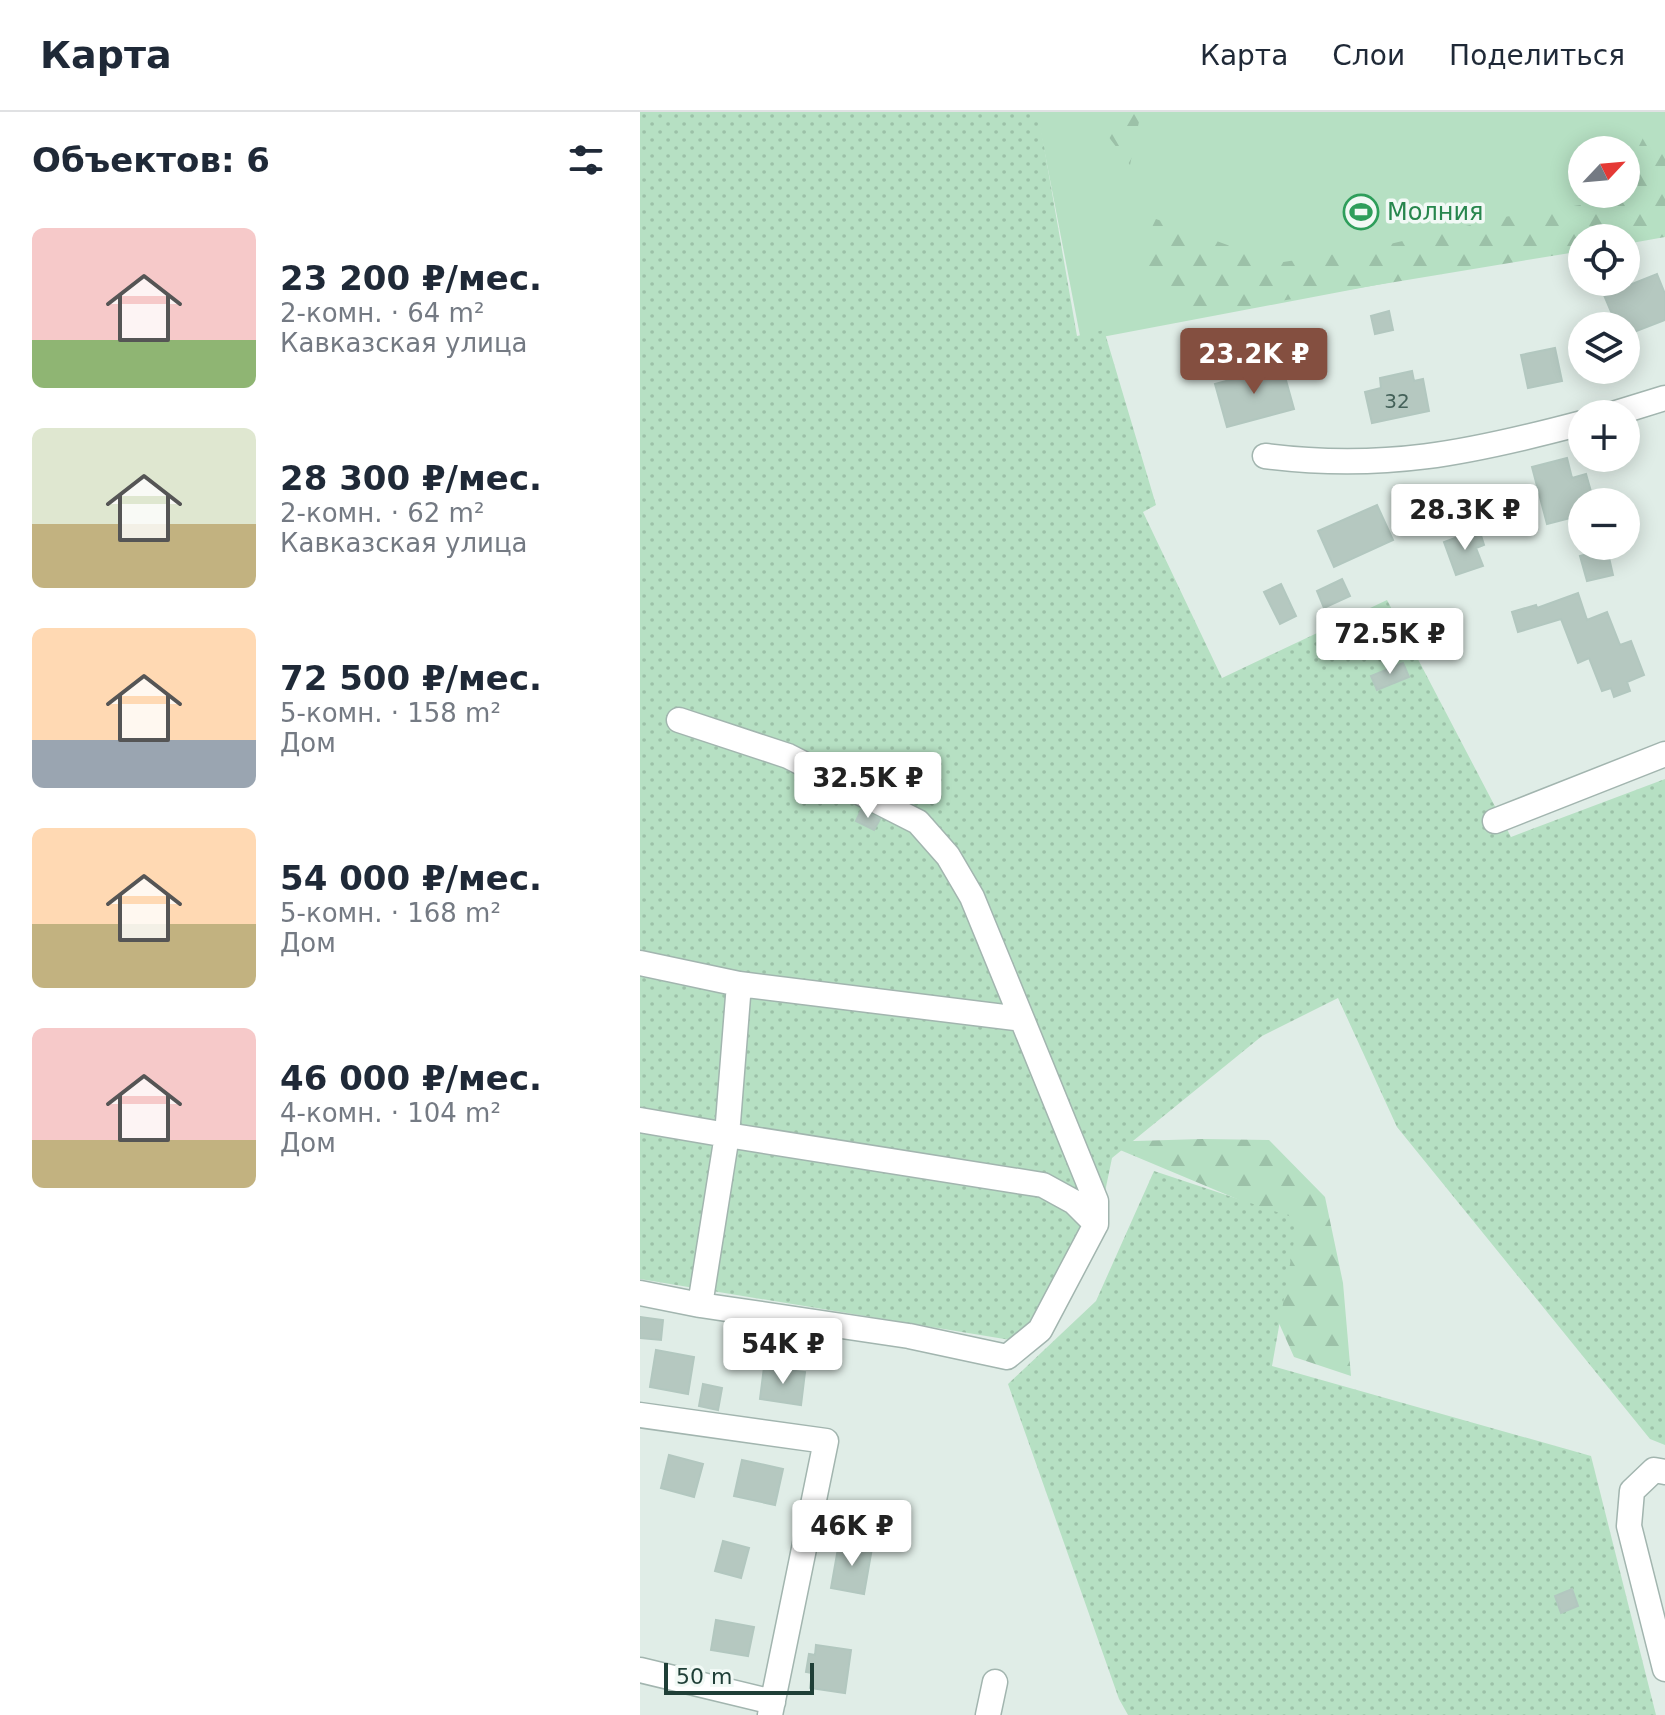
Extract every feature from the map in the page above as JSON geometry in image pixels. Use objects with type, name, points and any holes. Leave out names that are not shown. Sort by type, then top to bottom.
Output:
[{"type":"street","points":[[1640,406],[1665,398]]},
{"type":"street","points":[[1265,456],[1327,464],[1396,461],[1460,453],[1568,426]]},
{"type":"street","points":[[640,1293],[909,1336],[1007,1357],[1040,1330],[1096,1224],[1096,1201],[972,897],[948,856],[918,822],[788,756],[679,720]]},
{"type":"street","points":[[1495,821],[1665,754]]},
{"type":"street","points":[[640,963],[739,984],[1022,1019]]},
{"type":"street","points":[[700,1305],[727,1135],[739,984]]},
{"type":"street","points":[[640,1120],[1043,1185],[1074,1202],[1096,1224]]},
{"type":"street","points":[[640,1415],[826,1441],[771,1708],[640,1670]]},
{"type":"street","points":[[1665,1472],[1654,1470],[1632,1491],[1629,1526],[1665,1669]]},
{"type":"street","points":[[988,1715],[995,1682]]},
{"type":"green space","points":[[640,112],[1038,112],[1077,336],[1104,330],[1156,505],[1143,512],[1222,678],[1387,600],[1511,837],[1665,779],[1665,1445],[1650,1439],[1397,1127],[1338,998],[1262,1036],[1112,1158],[1100,1216],[1023,1342],[640,1279]]},
{"type":"green space","name":"Молния","points":[[1037,112],[1665,112],[1665,231],[1640,233],[1640,224],[1568,224],[1568,249],[1081,341]]},
{"type":"green space","points":[[1098,112],[1141,112],[1130,165],[1095,119]]},
{"type":"green space","points":[[1645,134],[1665,135],[1665,237],[1640,241],[1640,224],[1568,224],[1568,253],[1202,314],[1134,264],[1156,219],[1277,263],[1373,248],[1504,217],[1568,207],[1640,208],[1640,144]]},
{"type":"green space","points":[[1269,1140],[1325,1197],[1343,1283],[1351,1376],[1294,1357],[1258,1276],[1256,1207],[1101,1142]]},
{"type":"green space","points":[[1154,1171],[1298,1219],[1272,1366],[1591,1456],[1656,1715],[1128,1715],[1119,1699],[1008,1384],[1096,1301]]},
{"type":"building","points":[[1657,274],[1665,294],[1665,320],[1640,330],[1640,312],[1611,312],[1604,296],[1640,296],[1640,281]]},
{"type":"building","points":[[1389,311],[1393,330],[1375,334],[1371,316]]},
{"type":"building","points":[[1555,348],[1562,381],[1528,388],[1521,355]]},
{"type":"building","points":[[1282,366],[1294,409],[1227,427],[1215,384]]},
{"type":"building","points":[[1412,371],[1414,381],[1423,379],[1429,411],[1372,423],[1365,392],[1381,388],[1380,378]]},
{"type":"building","points":[[1567,458],[1568,472],[1572,478],[1586,474],[1590,488],[1568,488],[1568,519],[1547,524],[1532,467]]},
{"type":"building","points":[[1377,505],[1393,540],[1334,567],[1318,531]]},
{"type":"building","points":[[1479,529],[1484,545],[1476,548],[1483,566],[1456,575],[1444,542]]},
{"type":"building","points":[[1581,560],[1610,560],[1613,575],[1587,581]]},
{"type":"building","points":[[1342,579],[1350,596],[1324,608],[1317,591]]},
{"type":"building","points":[[1281,584],[1296,616],[1280,624],[1264,592]]},
{"type":"building","points":[[1578,593],[1587,620],[1607,612],[1620,645],[1631,641],[1644,675],[1627,682],[1630,691],[1614,697],[1611,688],[1602,691],[1589,658],[1578,663],[1561,619],[1518,632],[1512,612],[1536,605],[1537,608]]},
{"type":"building","points":[[1403,663],[1409,677],[1377,690],[1371,676]]},
{"type":"building","points":[[861,810],[880,819],[874,830],[856,821]]},
{"type":"building","points":[[640,1317],[663,1320],[661,1340],[640,1338]]},
{"type":"building","points":[[656,1350],[694,1357],[688,1394],[650,1387]]},
{"type":"building","points":[[764,1367],[805,1372],[801,1405],[760,1399]]},
{"type":"building","points":[[703,1384],[722,1388],[718,1410],[699,1406]]},
{"type":"building","points":[[669,1455],[703,1464],[694,1497],[661,1488]]},
{"type":"building","points":[[742,1460],[783,1469],[775,1505],[734,1496]]},
{"type":"building","points":[[723,1541],[749,1548],[741,1578],[715,1571]]},
{"type":"building","points":[[839,1543],[872,1548],[864,1594],[831,1588]]},
{"type":"building","points":[[1572,1589],[1578,1606],[1561,1613],[1555,1596]]},
{"type":"building","points":[[716,1620],[754,1627],[748,1656],[711,1650]]},
{"type":"building","points":[[816,1645],[851,1650],[845,1693],[810,1688],[812,1673],[806,1672],[809,1654],[815,1655]]},
{"type":"place","name":"Молния","points":[[1361,212]]}]
